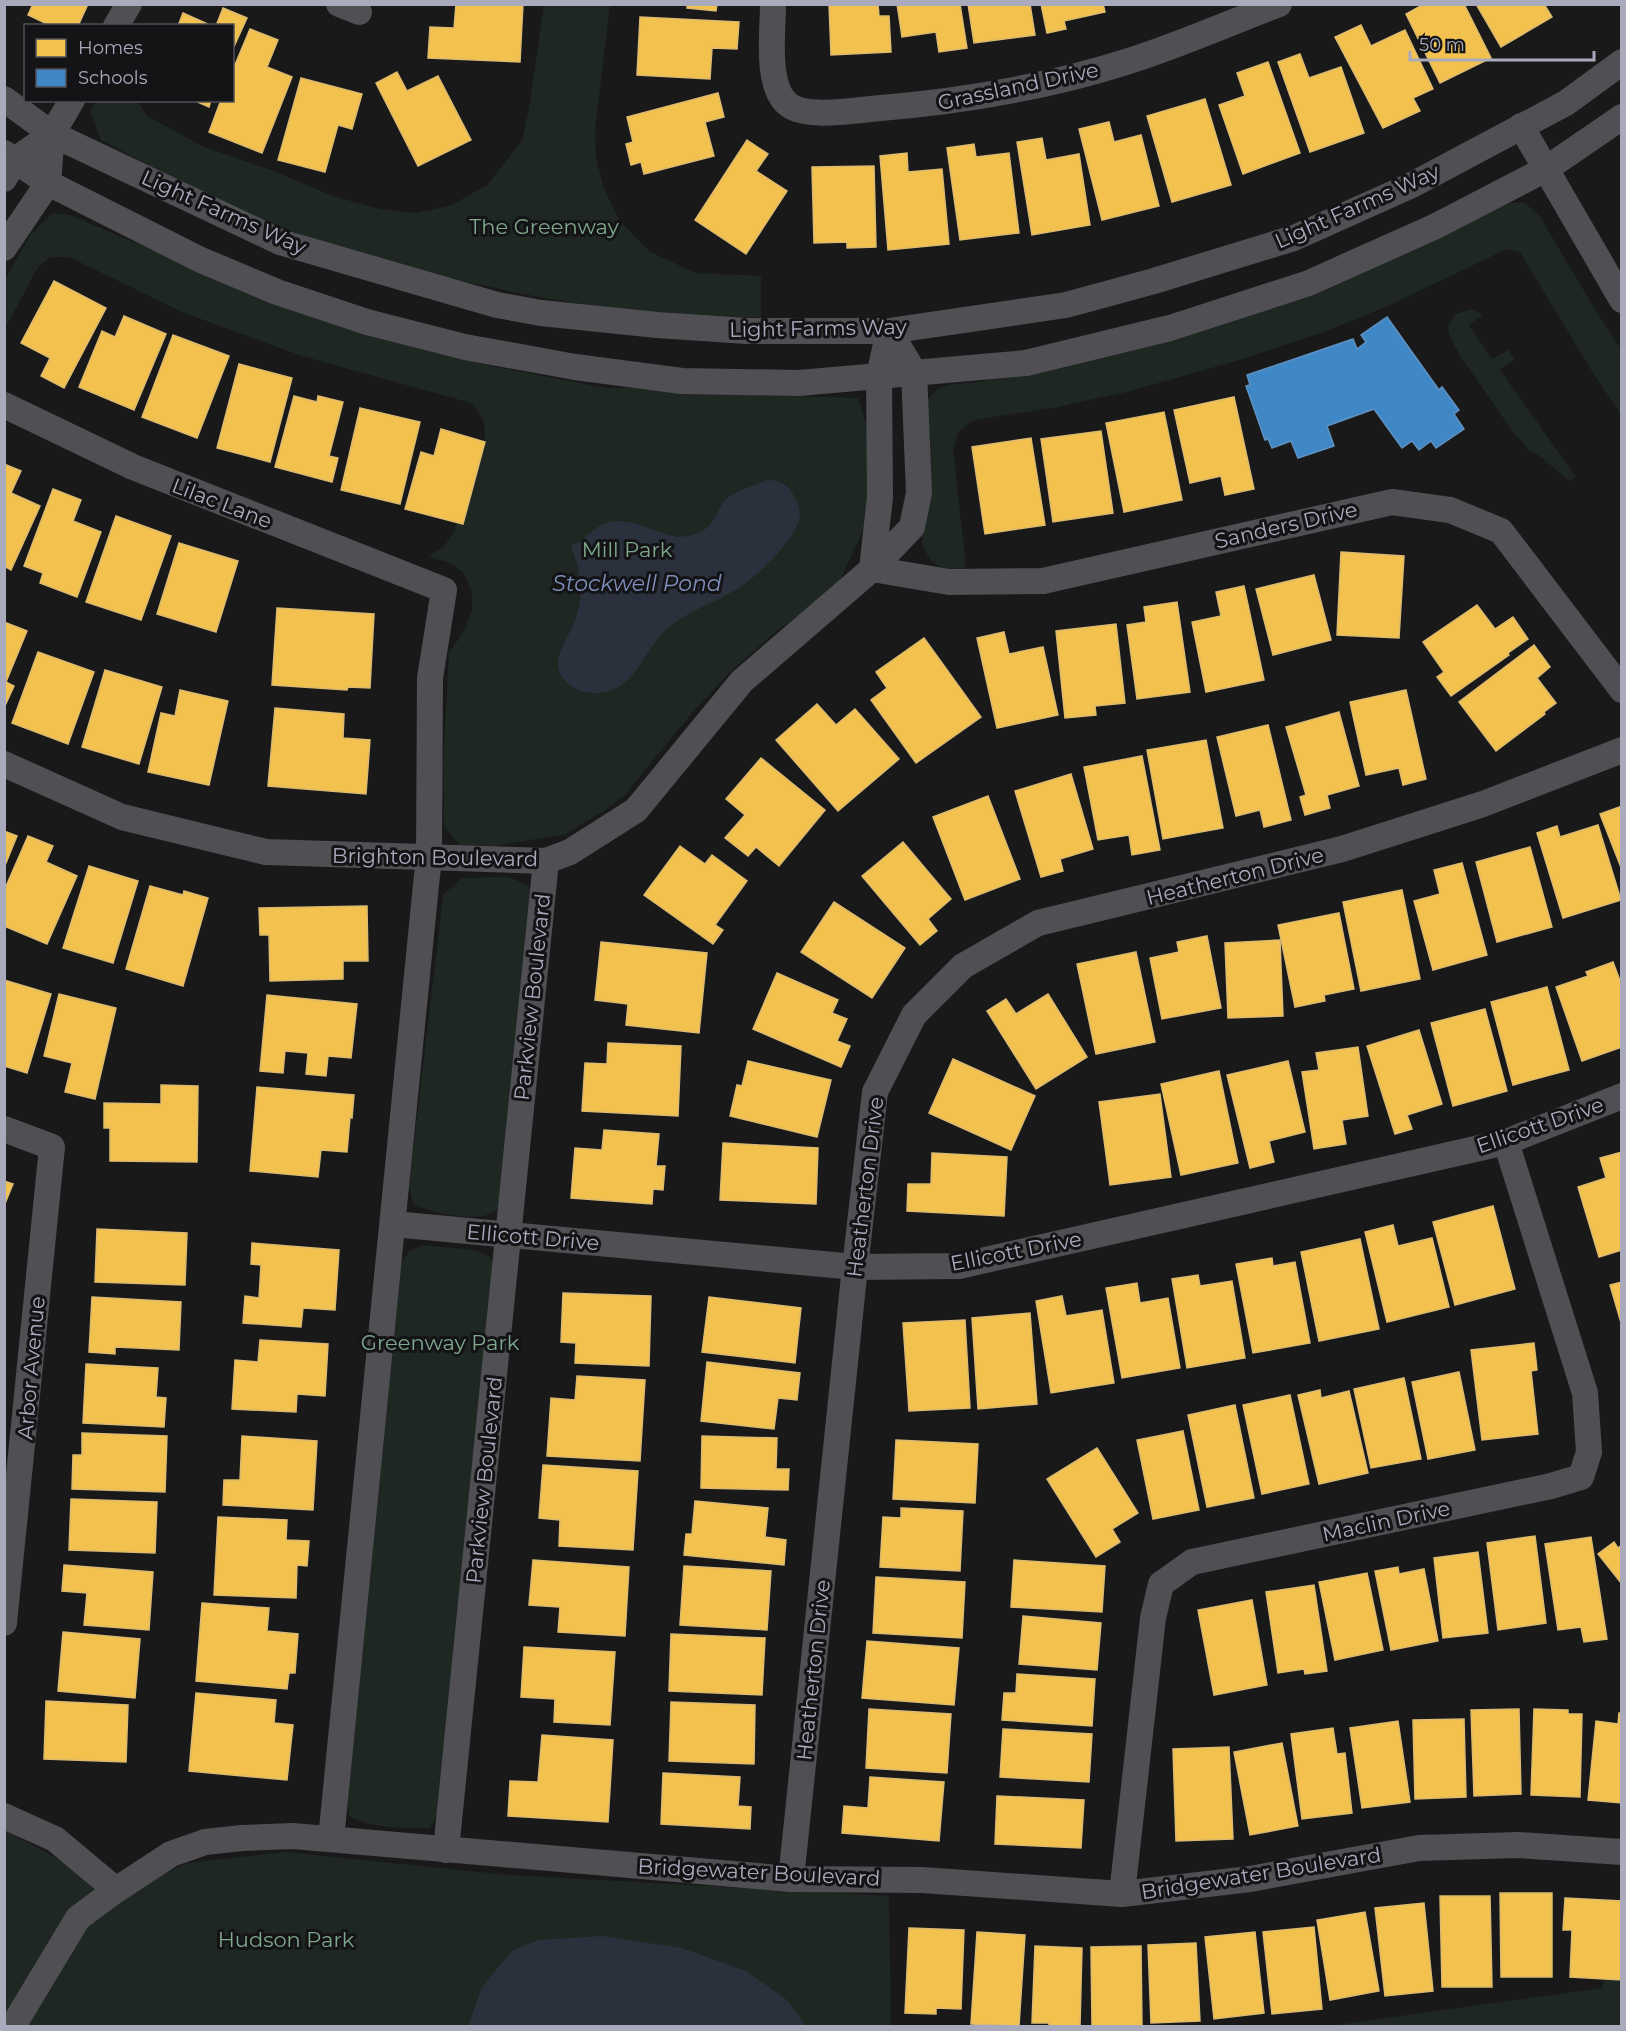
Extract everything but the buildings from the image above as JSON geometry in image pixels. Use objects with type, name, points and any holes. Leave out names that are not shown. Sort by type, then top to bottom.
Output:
[{"type":"street","points":[[117,24],[129,4]]},
{"type":"street","name":"Grassland Drive","points":[[773,4],[773,68],[777,90],[789,105],[808,112],[840,112],[928,105],[1038,86],[1130,61],[1279,4]]},
{"type":"street","name":"Light Farms Way","points":[[4,99],[52,134],[280,242],[497,305],[540,313],[657,325],[747,331],[889,331],[1066,305],[1294,238],[1412,185],[1566,103],[1622,62]]},
{"type":"street","points":[[8,164],[52,134],[71,102]]},
{"type":"street","points":[[8,164],[201,260],[277,292],[367,322],[465,346],[575,368],[682,381],[799,383],[1026,363],[1170,328],[1309,283],[1436,226],[1546,170],[1622,117]]},
{"type":"street","points":[[1521,126],[1622,300]]},
{"type":"street","points":[[4,248],[48,183],[52,134]]},
{"type":"street","points":[[872,569],[880,497],[879,376],[889,331]]},
{"type":"street","name":"Brighton Boulevard","points":[[4,764],[122,817],[266,852],[546,861],[570,852],[636,810],[742,681],[872,569],[912,527],[919,493],[914,372],[889,331]]},
{"type":"street","name":"Lilac Lane","points":[[4,405],[133,467],[444,590],[430,678],[429,858]]},
{"type":"street","name":"Sanders Drive","points":[[872,569],[949,582],[1043,581],[1392,502],[1450,510],[1501,531],[1622,690]]},
{"type":"street","name":"Heatherton Drive","points":[[791,1879],[875,1092],[914,1015],[963,966],[1038,923],[1342,849],[1483,804],[1622,750]]},
{"type":"street","points":[[332,1839],[429,858]]},
{"type":"street","name":"Parkview Boulevard","points":[[447,1850],[546,861]]},
{"type":"street","name":"Ellicott Drive","points":[[393,1224],[855,1267],[958,1266],[1506,1142],[1622,1096]]},
{"type":"street","name":"Arbor Avenue","points":[[4,1129],[52,1148],[13,1459],[4,1623]]},
{"type":"street","name":"Maclin Drive","points":[[1122,1894],[1153,1618],[1161,1584],[1192,1562],[1551,1486],[1581,1477],[1589,1452],[1585,1393],[1506,1142]]},
{"type":"street","points":[[4,1816],[55,1839],[116,1890]]},
{"type":"street","name":"Bridgewater Boulevard","points":[[13,2026],[78,1918],[171,1854],[206,1842],[242,1838],[293,1836],[791,1879],[922,1880],[1122,1894],[1250,1879],[1419,1848],[1518,1845],[1622,1852]]},
{"type":"green space","name":"The Greenway","points":[[544,5],[610,5],[595,130],[596,156],[603,186],[619,220],[650,252],[696,273],[761,276],[761,317],[671,317],[543,298],[419,272],[304,236],[208,197],[101,140],[90,112],[95,102],[138,102],[147,116],[204,147],[271,170],[333,196],[380,209],[416,213],[452,205],[487,185],[522,141]]},
{"type":"green space","points":[[1507,202],[1525,203],[1539,215],[1621,349],[1621,414],[1596,378],[1520,252],[1507,249],[1390,305],[1324,332],[1243,359],[1127,392],[1057,407],[974,420],[959,431],[953,449],[966,567],[944,568],[934,563],[926,552],[922,544],[923,407],[934,392],[954,384],[980,382],[1256,313],[1315,295]]},
{"type":"green space","name":"Mill Park","points":[[53,213],[70,215],[272,301],[331,323],[491,366],[606,388],[683,388],[789,396],[858,398],[868,430],[870,481],[866,524],[836,589],[779,629],[729,673],[692,713],[625,795],[566,834],[494,846],[460,845],[444,826],[443,762],[449,652],[463,633],[472,611],[472,593],[464,573],[450,563],[429,557],[445,545],[454,532],[485,438],[482,419],[478,411],[471,403],[302,356],[182,312],[69,257],[51,257],[38,267],[5,329],[5,279],[31,234]]},
{"type":"green space","points":[[1472,309],[1481,313],[1482,316],[1469,325],[1492,359],[1508,350],[1515,359],[1500,370],[1576,477],[1569,481],[1528,449],[1513,432],[1459,354],[1450,337],[1448,327],[1455,314]]},
{"type":"green space","points":[[510,877],[528,886],[535,898],[502,1205],[492,1213],[482,1216],[451,1215],[413,1204],[409,1185],[443,895],[462,878]]},
{"type":"green space","name":"Greenway Park","points":[[424,1245],[476,1250],[491,1258],[495,1272],[441,1812],[429,1828],[409,1828],[379,1826],[359,1821],[350,1817],[347,1803],[400,1265],[409,1251]]},
{"type":"green space","name":"Hudson Park","points":[[5,1830],[71,1866],[104,1899],[188,1863],[285,1852],[509,1875],[889,1896],[891,2026],[5,2026]]},
{"type":"green space","points":[[1621,1903],[1621,2026],[1329,2026],[1602,1988]]},
{"type":"water","name":"Stockwell Pond","points":[[767,480],[780,482],[787,487],[799,505],[799,520],[781,550],[741,587],[675,622],[659,637],[637,670],[619,687],[607,692],[589,693],[571,686],[559,671],[558,663],[562,648],[576,619],[581,592],[579,572],[571,545],[581,541],[596,528],[619,521],[630,522],[671,536],[693,535],[707,527],[729,497]]},
{"type":"water","points":[[602,1936],[682,1948],[746,1971],[787,2000],[806,2026],[468,2026],[482,1987],[513,1950],[539,1940]]}]
